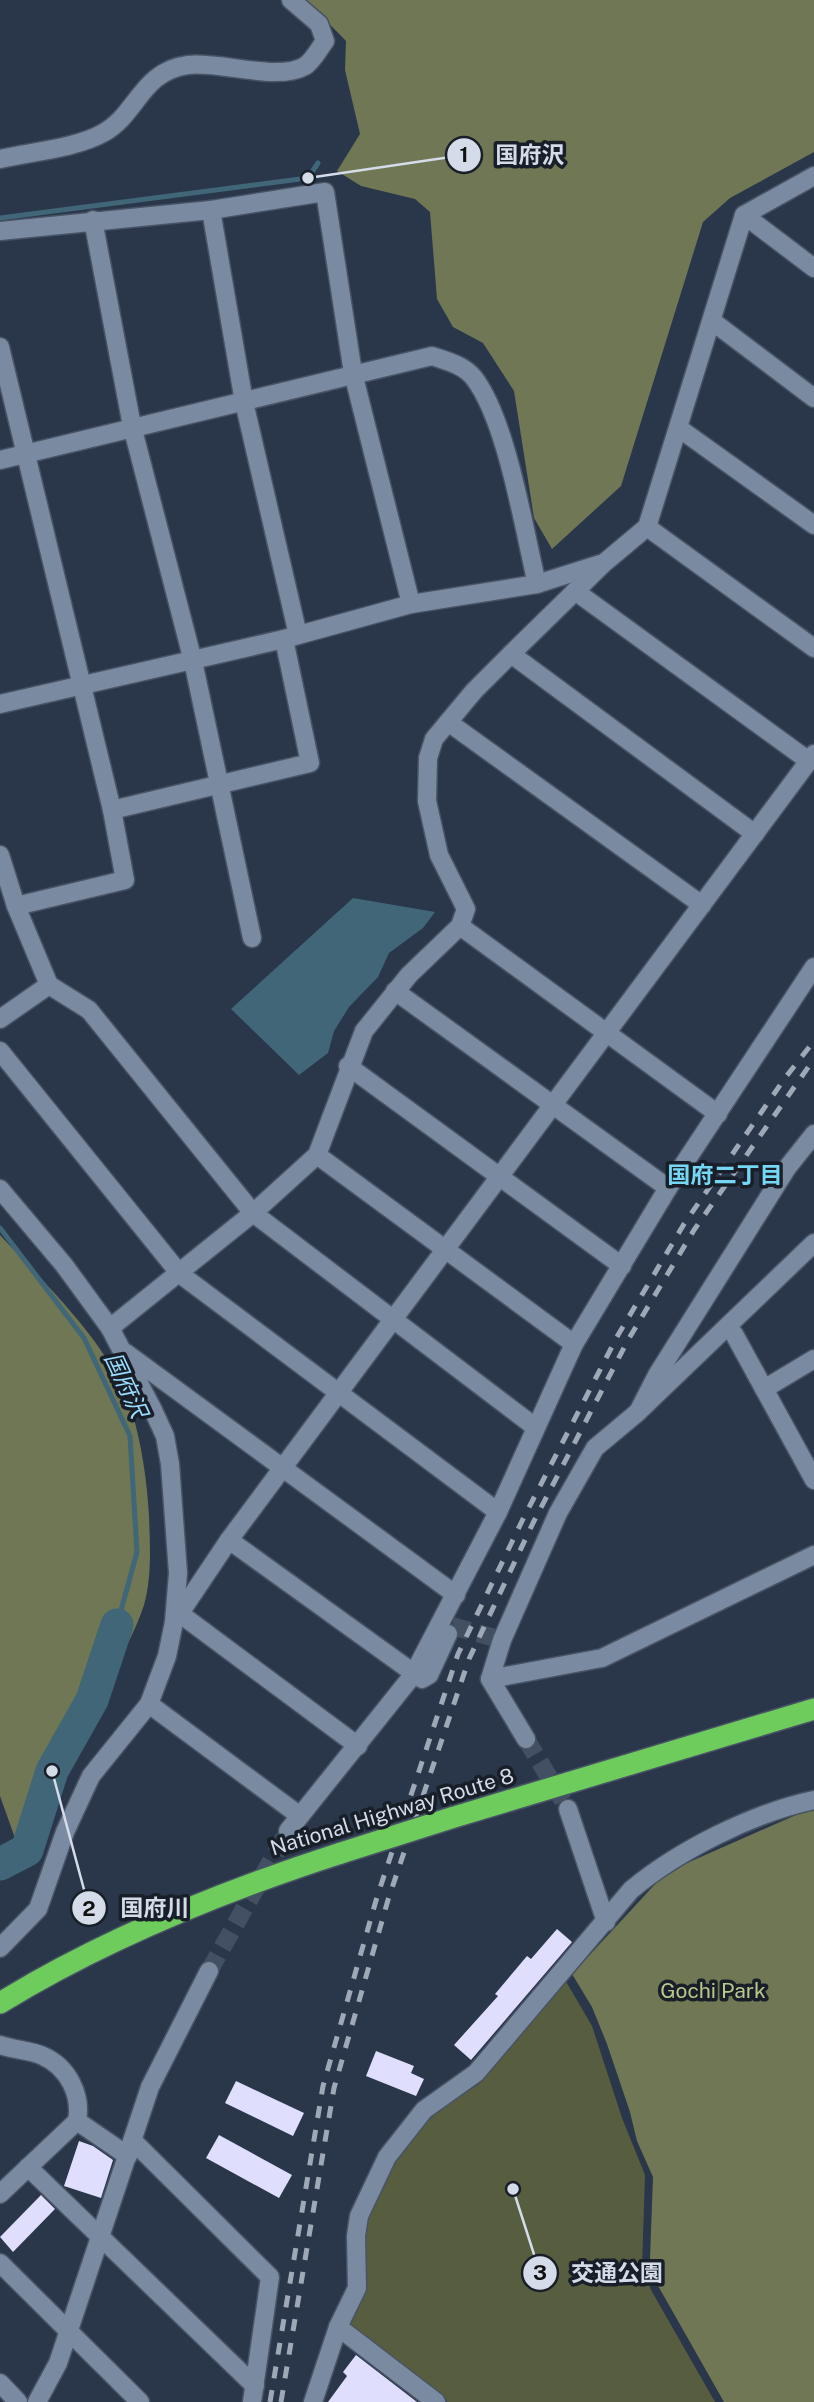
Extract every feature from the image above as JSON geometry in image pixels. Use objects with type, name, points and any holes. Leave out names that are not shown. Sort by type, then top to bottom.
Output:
[{"type":"highway","name":"National Highway Route 8","points":[[0,2003],[135,1931],[268,1876],[814,1709]]},
{"type":"street","points":[[0,159],[102,134],[118,122],[131,103],[165,71],[189,65],[282,71],[304,66],[325,41],[319,23],[291,0]]},
{"type":"street","points":[[110,1328],[253,1213],[317,1155],[348,1066],[364,1031],[395,991],[466,917],[466,909],[439,855],[427,801],[428,758],[434,739],[511,654],[604,563],[647,527],[680,429],[744,215],[814,176]]},
{"type":"street","points":[[0,231],[93,220],[211,211],[325,192],[353,373],[411,604]]},
{"type":"street","points":[[112,810],[310,763],[291,637],[244,402],[211,211]]},
{"type":"street","points":[[744,215],[814,268]]},
{"type":"street","points":[[93,220],[132,426],[193,661],[252,939]]},
{"type":"street","points":[[712,321],[814,398]]},
{"type":"street","points":[[0,347],[112,810],[125,880],[16,906]]},
{"type":"street","points":[[0,460],[132,426],[432,356],[461,367],[474,378],[499,428],[537,584]]},
{"type":"street","points":[[680,429],[814,525]]},
{"type":"street","points":[[647,527],[814,648]]},
{"type":"street","points":[[0,704],[193,661],[411,604],[537,584],[604,563]]},
{"type":"street","points":[[177,1618],[229,1541],[811,758],[575,591]]},
{"type":"street","points":[[511,654],[755,834]]},
{"type":"street","points":[[447,722],[702,905]]},
{"type":"street","points":[[0,855],[16,906],[49,985],[89,1010],[253,1213],[535,1427]]},
{"type":"street","points":[[460,926],[608,1031],[718,1114]]},
{"type":"street","points":[[288,1831],[413,1675],[498,1512],[574,1344],[668,1188],[814,967]]},
{"type":"street","points":[[0,1018],[49,985]]},
{"type":"street","points":[[395,991],[668,1188]]},
{"type":"street","points":[[0,1051],[180,1274],[498,1512]]},
{"type":"street","points":[[348,1066],[622,1266]]},
{"type":"street","points":[[638,1412],[657,1375],[780,1180],[814,1134]]},
{"type":"street","points":[[317,1155],[574,1344]]},
{"type":"street","points":[[0,1189],[64,1265],[110,1328],[165,1436],[178,1573],[177,1618],[167,1656],[149,1704],[91,1776],[65,1832],[38,1909],[0,1948]]},
{"type":"street","points":[[526,1739],[490,1679],[502,1640],[558,1513],[596,1448],[638,1412],[814,1243]]},
{"type":"street","points":[[734,1334],[764,1389],[808,1454],[814,1480]]},
{"type":"street","points":[[124,1351],[456,1595]]},
{"type":"street","points":[[764,1389],[814,1359]]},
{"type":"street","points":[[229,1541],[422,1679],[429,1675],[452,1626]]},
{"type":"street","points":[[490,1679],[602,1658],[814,1555]]},
{"type":"street","points":[[177,1618],[358,1746]]},
{"type":"street","points":[[149,1704],[300,1816]]},
{"type":"street","points":[[313,2402],[338,2327],[357,2288],[356,2236],[359,2216],[387,2157],[424,2110],[476,2073],[631,1890],[658,1867],[778,1808],[814,1800]]},
{"type":"street","points":[[568,1809],[606,1922]]},
{"type":"street","points":[[37,2402],[58,2363],[150,2087],[209,1971]]},
{"type":"street","points":[[0,2045],[44,2056],[57,2066],[76,2094],[80,2105],[77,2121],[0,2194]]},
{"type":"street","points":[[77,2121],[130,2149],[270,2277],[253,2394]]},
{"type":"street","points":[[28,2167],[101,2236],[253,2394]]},
{"type":"street","points":[[0,2263],[140,2402]]},
{"type":"street","points":[[338,2327],[436,2402]]},
{"type":"street","points":[[0,2383],[18,2402]]},
{"type":"green space","points":[[306,0],[814,0],[814,152],[730,198],[703,222],[621,486],[552,549],[534,518],[514,391],[483,343],[453,327],[437,299],[430,212],[415,199],[361,186],[337,171],[360,134],[345,70],[346,41]]},
{"type":"green space","points":[[0,1235],[76,1318],[110,1364],[123,1388],[141,1451],[150,1538],[147,1594],[138,1621],[84,1723],[50,1804],[29,1829],[15,1838],[0,1796]]},
{"type":"green space","name":"Gochi Park","points":[[814,1807],[814,2402],[724,2402],[657,2284],[650,2258],[653,2177],[637,2141],[607,2044],[592,2007],[572,1974],[658,1881],[687,1863]]},
{"type":"green space","points":[[564,1978],[592,2026],[622,2118],[645,2175],[642,2267],[651,2290],[715,2402],[448,2402],[346,2324],[363,2291],[367,2272],[364,2225],[392,2165],[421,2122],[479,2084]]},
{"type":"water","points":[[353,898],[435,912],[423,928],[389,953],[378,977],[349,1007],[334,1031],[328,1053],[299,1075],[231,1009]]},
{"type":"building","points":[[557,1929],[572,1942],[471,2060],[454,2045],[498,1996],[495,1994],[527,1956],[531,1959]]},
{"type":"building","points":[[376,2051],[414,2066],[411,2073],[424,2079],[416,2096],[366,2076]]},
{"type":"building","points":[[236,2081],[304,2113],[293,2136],[225,2103]]},
{"type":"building","points":[[219,2135],[292,2175],[279,2198],[206,2158]]},
{"type":"building","points":[[79,2141],[93,2146],[113,2160],[101,2198],[64,2186]]},
{"type":"building","points":[[41,2195],[55,2209],[13,2252],[0,2237]]},
{"type":"building","points":[[356,2355],[417,2402],[328,2402],[347,2376],[343,2372]]},
{"type":"waterway","name":"国府沢","points":[[0,218],[308,178],[318,163]]},
{"type":"waterway","name":"国府沢","points":[[0,1228],[84,1338],[130,1436],[137,1552],[117,1625]]},
{"type":"waterway","points":[[0,1864],[27,1850],[52,1771],[92,1700],[117,1625]]},
{"type":"tunnel","points":[[452,1626],[502,1640]]},
{"type":"tunnel","points":[[526,1739],[568,1809]]},
{"type":"tunnel","points":[[209,1971],[288,1831]]},
{"type":"railway","points":[[270,2402],[323,2086],[377,1897],[458,1654],[523,1519],[618,1335],[684,1224],[785,1078],[814,1041]]},
{"type":"railway","points":[[281,2402],[334,2088],[388,1900],[469,1659],[533,1523],[628,1340],[694,1230],[814,1059]]},
{"type":"place","name":"国府沢","points":[[308,178]]},
{"type":"place","name":"国府川","points":[[52,1771]]},
{"type":"place","name":"交通公園","points":[[513,2189]]},
{"type":"district","name":"国府二丁目","points":[[725,1175]]}]
